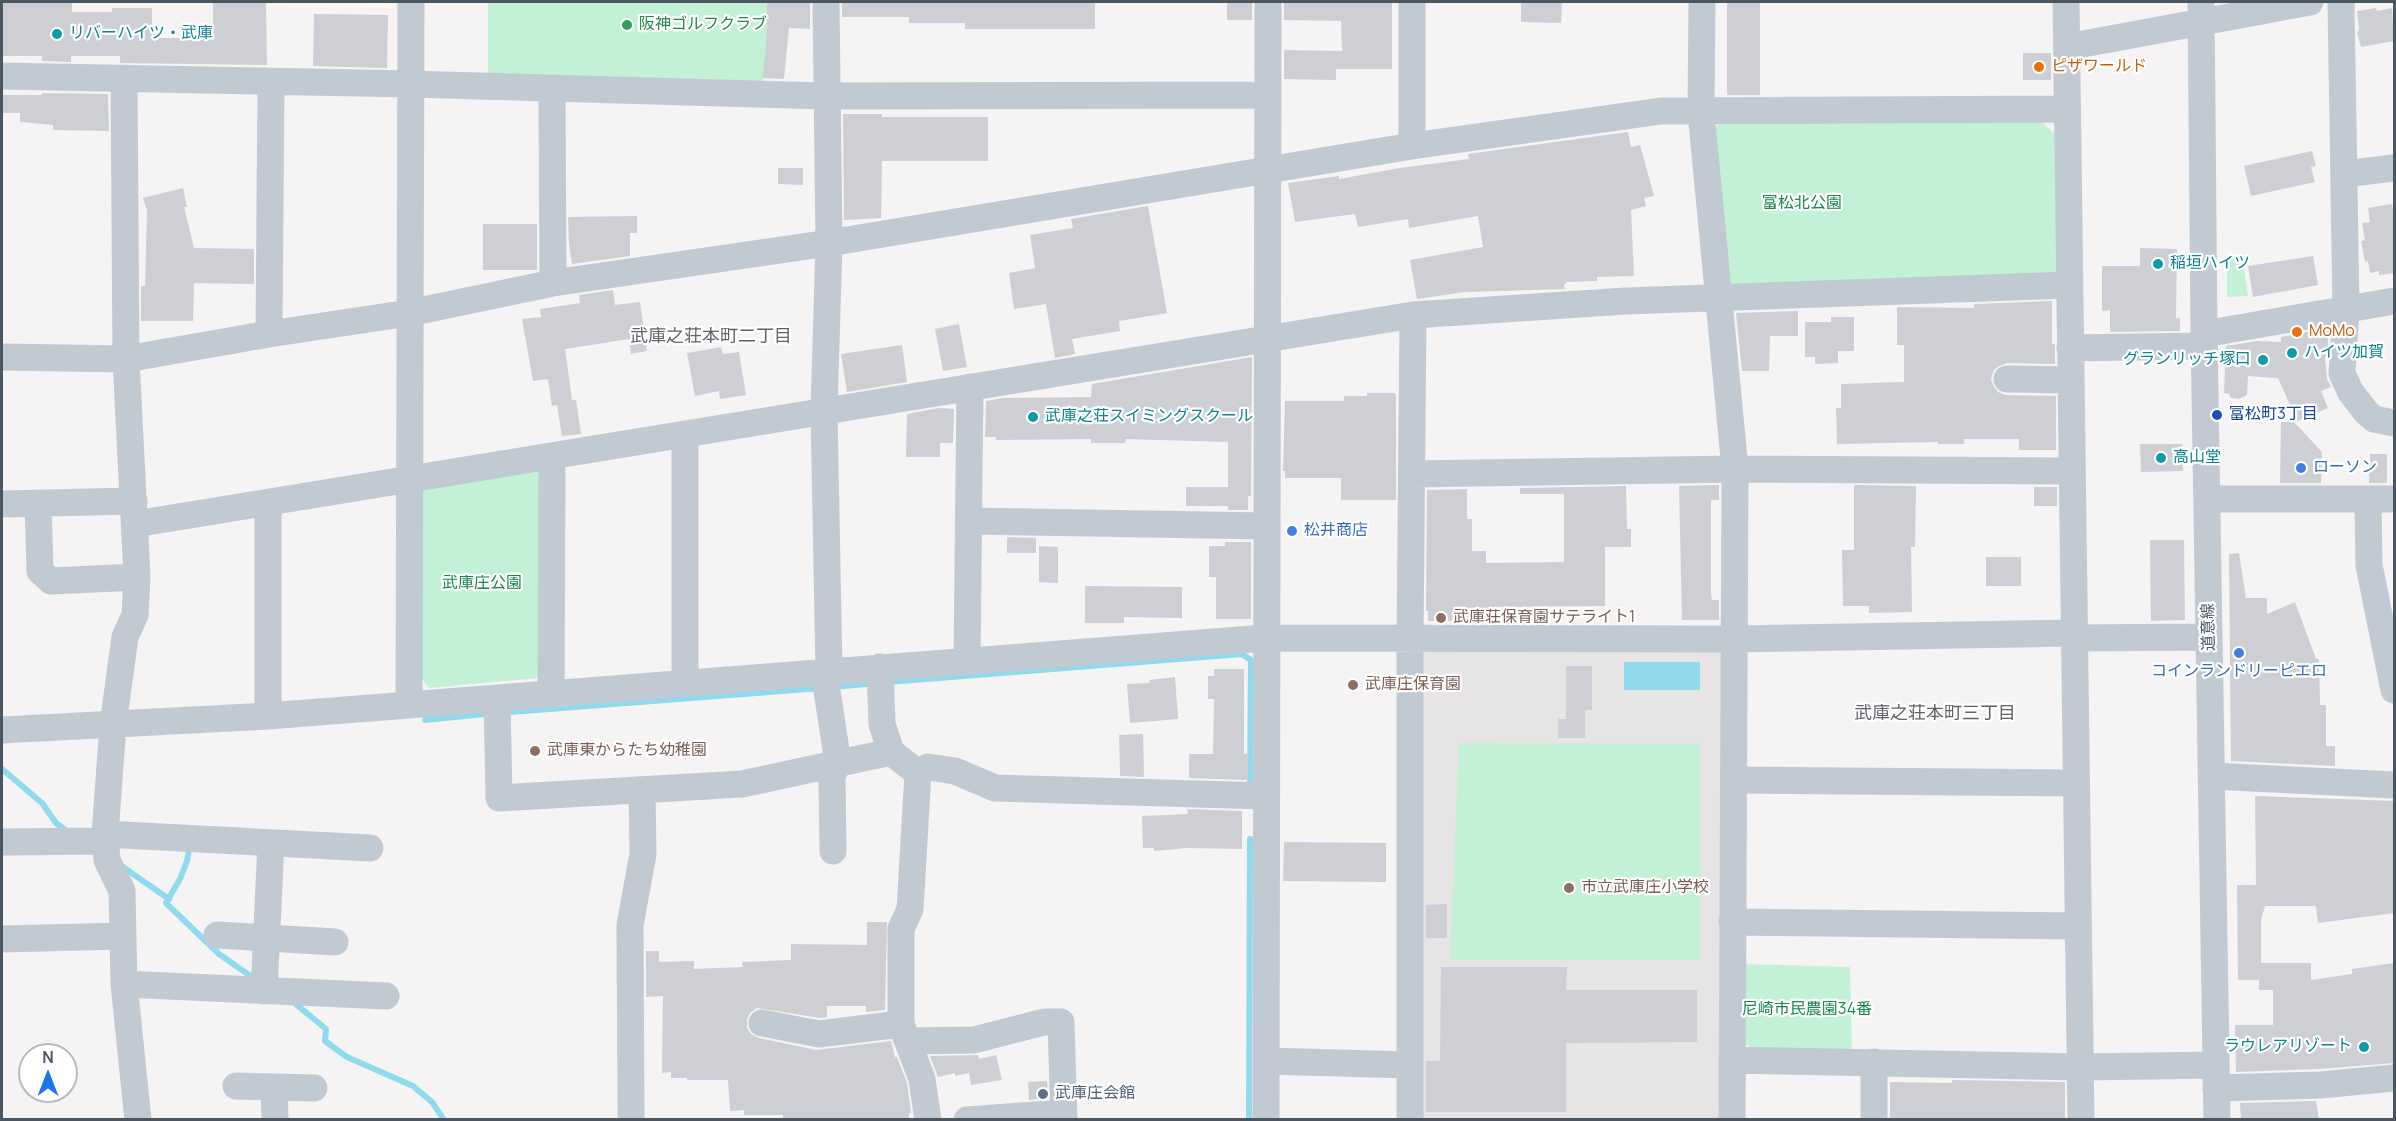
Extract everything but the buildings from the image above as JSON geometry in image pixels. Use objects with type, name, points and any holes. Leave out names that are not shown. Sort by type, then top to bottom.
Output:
[{"type":"street","points":[[409,704],[411,2]]},
{"type":"street","points":[[826,2],[829,243],[824,411],[827,679],[838,763],[832,776],[833,851]]},
{"type":"street","points":[[1266,1119],[1265,638],[1268,2]]},
{"type":"street","points":[[1412,2],[1412,146]]},
{"type":"street","points":[[1702,2],[1701,111],[1711,298],[1735,469],[1732,1119]]},
{"type":"street","points":[[2066,2],[2081,1119]]},
{"type":"street","points":[[2067,47],[2201,11],[2310,2]]},
{"type":"street","points":[[2341,2],[2346,309],[2342,373],[2358,403],[2374,419],[2394,423]]},
{"type":"street","name":"道意線","points":[[2201,11],[2217,1119]]},
{"type":"street","points":[[2,76],[410,84],[826,96],[1267,94]]},
{"type":"street","points":[[124,79],[126,359],[137,577],[135,615],[125,637],[113,725],[105,837],[107,860],[122,891],[124,984],[138,1119]]},
{"type":"street","points":[[269,334],[271,82]]},
{"type":"street","points":[[552,88],[553,283]]},
{"type":"street","points":[[2,357],[126,359],[409,313],[553,283],[829,243],[1412,146],[1661,111],[2066,110]]},
{"type":"street","points":[[2344,174],[2394,168]]},
{"type":"street","points":[[2,504],[38,504],[135,513],[268,503],[1267,337],[1413,315],[1553,305],[2069,285]]},
{"type":"street","points":[[2070,348],[2204,340],[2346,309],[2394,301]]},
{"type":"street","points":[[1410,1119],[1413,315]]},
{"type":"street","points":[[2007,379],[2070,380]]},
{"type":"street","points":[[967,660],[970,387]]},
{"type":"street","points":[[685,434],[685,682]]},
{"type":"street","points":[[551,693],[552,457]]},
{"type":"street","points":[[1412,474],[1735,469],[2071,471]]},
{"type":"street","points":[[2207,500],[2381,499],[2368,565],[2394,690]]},
{"type":"street","points":[[268,503],[268,716]]},
{"type":"street","points":[[38,504],[40,571],[51,581],[137,577]]},
{"type":"street","points":[[969,521],[1266,526]]},
{"type":"street","points":[[2,730],[268,716],[685,682],[880,678],[967,660],[1265,638],[1410,640],[2074,635],[2209,637]]},
{"type":"street","points":[[880,678],[882,724],[891,752],[918,773]]},
{"type":"street","points":[[497,699],[499,798],[742,784],[891,752]]},
{"type":"street","points":[[918,773],[928,767],[955,771],[994,788],[1265,796]]},
{"type":"street","points":[[918,773],[910,909],[901,928],[904,1033],[922,1079],[928,1119]]},
{"type":"street","points":[[2212,776],[2394,785]]},
{"type":"street","points":[[1734,780],[2075,783]]},
{"type":"street","points":[[631,1119],[630,925],[643,854],[642,790]]},
{"type":"street","points":[[2,842],[105,837],[370,848]]},
{"type":"street","points":[[270,988],[267,938],[271,843]]},
{"type":"street","points":[[1732,922],[2077,926]]},
{"type":"street","points":[[217,935],[335,942]]},
{"type":"street","points":[[2,939],[123,936]]},
{"type":"street","points":[[124,984],[270,988],[386,996]]},
{"type":"street","points":[[762,1023],[819,1034],[904,1033],[974,1040],[1044,1022],[1061,1022],[1063,1116],[967,1119]]},
{"type":"street","points":[[1732,1060],[2081,1067],[2320,1085],[2394,1078]]},
{"type":"street","points":[[1266,1061],[1410,1065]]},
{"type":"street","points":[[1874,1062],[1874,1119]]},
{"type":"street","points":[[236,1086],[314,1088]]},
{"type":"street","points":[[274,1087],[275,1119]]},
{"type":"shaded area","points":[[267,2],[395,2],[395,8],[266,7]]},
{"type":"shaded area","name":"市立武庫庄小学校","points":[[1428,649],[1721,651],[1719,1119],[1416,1120],[1421,657]]},
{"type":"green space","name":"阪神ゴルフクラブ","points":[[488,2],[767,2],[766,48],[762,81],[488,73]]},
{"type":"green space","name":"富松北公園","points":[[1721,122],[2042,122],[2056,135],[2060,268],[2051,278],[1735,290],[1725,281],[1711,132]]},
{"type":"green space","points":[[2242,255],[2248,296],[2227,297],[2227,257]]},
{"type":"green space","name":"武庫庄公園","points":[[538,469],[545,474],[539,678],[429,688],[421,678],[418,496],[427,486]]},
{"type":"green space","points":[[1459,743],[1700,744],[1700,960],[1450,960]]},
{"type":"green space","name":"尼崎市民農園34番","points":[[1745,964],[1850,967],[1852,1054],[1754,1052],[1744,1042]]},
{"type":"water","points":[[1624,662],[1700,662],[1700,690],[1624,690]]},
{"type":"waterway","points":[[888,682],[1242,654],[1251,660],[1250,785]]},
{"type":"waterway","points":[[834,687],[875,683]]},
{"type":"waterway","points":[[510,712],[821,688]]},
{"type":"waterway","points":[[425,720],[485,714]]},
{"type":"waterway","points":[[2,769],[42,803],[56,823],[68,832]]},
{"type":"waterway","points":[[1249,1120],[1250,839]]},
{"type":"waterway","points":[[190,844],[180,879],[166,903],[219,954],[255,979]]},
{"type":"waterway","points":[[120,865],[169,899]]},
{"type":"waterway","points":[[292,1001],[326,1029],[325,1041],[347,1057],[413,1086],[432,1102],[444,1120]]},
{"type":"place","name":"阪神ゴルフクラブ","points":[[627,25]]},
{"type":"place","name":"リバーハイツ・武庫","points":[[57,34]]},
{"type":"place","name":"ピザワールド","points":[[2039,67]]},
{"type":"place","name":"稲垣ハイツ","points":[[2158,264]]},
{"type":"place","name":"MoMo","points":[[2297,332]]},
{"type":"place","name":"ハイツ加賀","points":[[2292,353]]},
{"type":"place","name":"グランリッチ塚口","points":[[2263,360]]},
{"type":"place","name":"富松町3丁目","points":[[2217,415]]},
{"type":"place","name":"武庫之荘スイミングスクール","points":[[1033,417]]},
{"type":"place","name":"高山堂","points":[[2161,458]]},
{"type":"place","name":"ローソン","points":[[2301,468]]},
{"type":"place","name":"松井商店","points":[[1292,531]]},
{"type":"place","name":"武庫荘保育園サテライト1","points":[[1441,618]]},
{"type":"place","name":"コインランドリーピエロ","points":[[2239,653]]},
{"type":"place","name":"武庫庄保育園","points":[[1353,685]]},
{"type":"place","name":"武庫東からたち幼稚園","points":[[535,751]]},
{"type":"place","name":"市立武庫庄小学校","points":[[1569,888]]},
{"type":"place","name":"ラウレアリゾート","points":[[2364,1047]]},
{"type":"place","name":"武庫庄会館","points":[[1043,1094]]},
{"type":"district","name":"武庫之荘本町二丁目","points":[[711,337]]},
{"type":"district","name":"武庫之荘本町三丁目","points":[[1935,714]]}]
